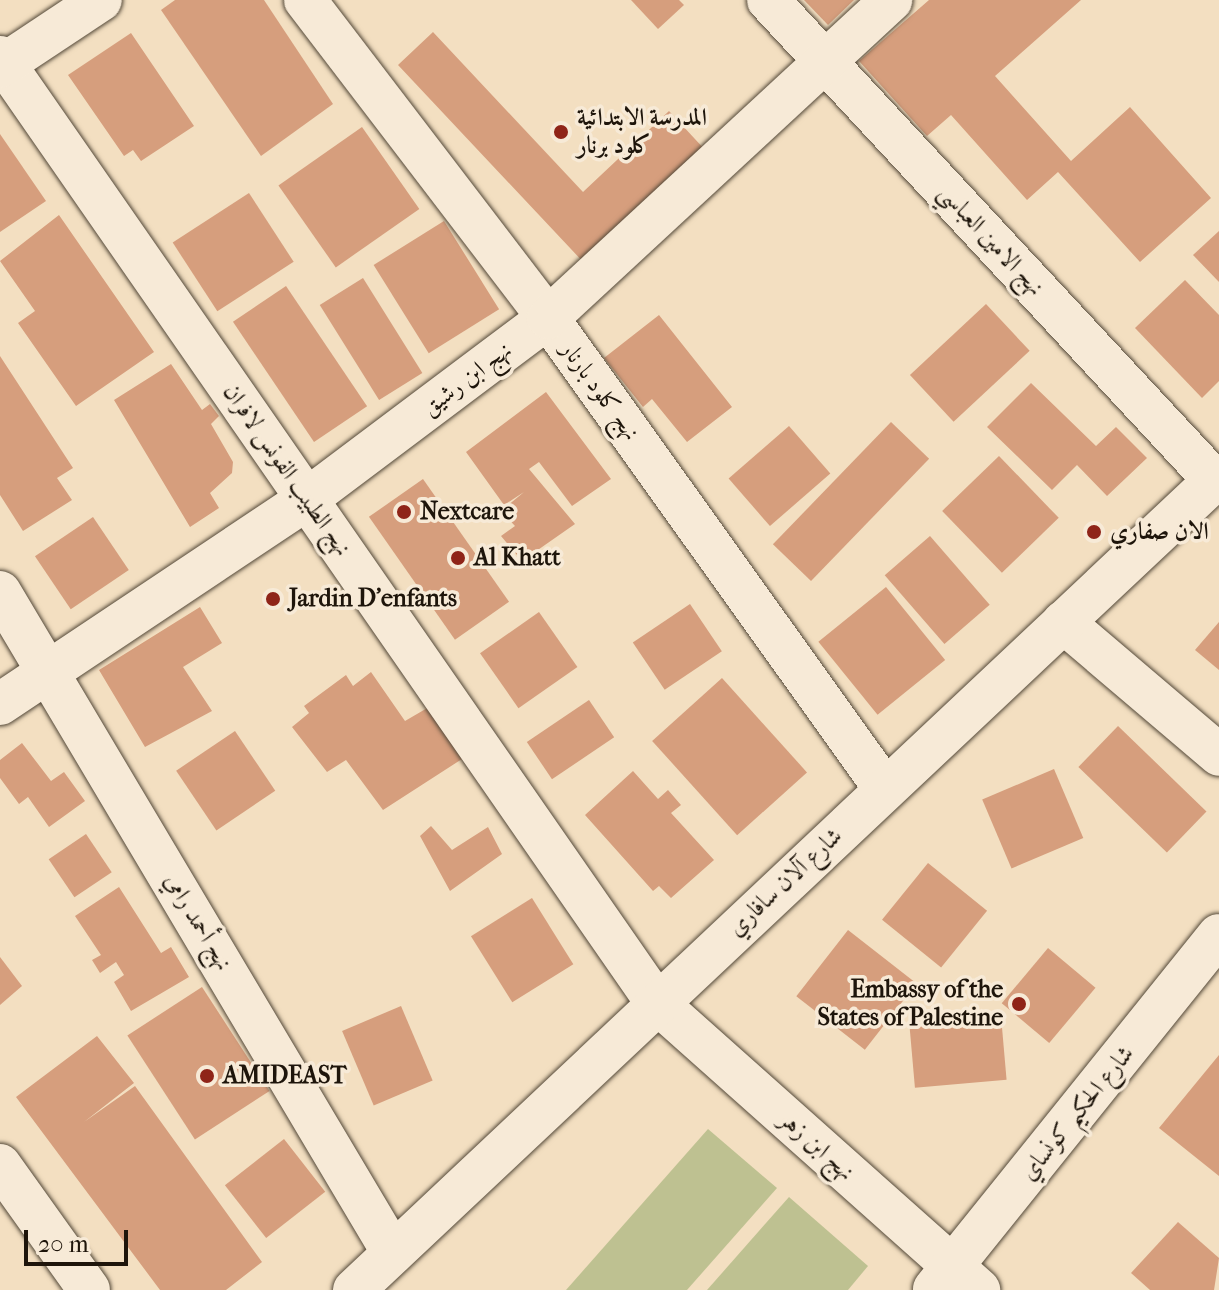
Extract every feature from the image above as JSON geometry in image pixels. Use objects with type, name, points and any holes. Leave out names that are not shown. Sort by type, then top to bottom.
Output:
[{"type":"street","points":[[1,63],[101,0]]},
{"type":"street","name":"نهج كلود بارنار","points":[[305,0],[548,318],[885,789]]},
{"type":"street","name":"نهج الامين العباسي","points":[[768,0],[1216,478]]},
{"type":"street","name":"نهج ابن رشيق","points":[[0,704],[307,499],[548,318],[891,0]]},
{"type":"street","name":"نهج الطبيب الفونس لافران","points":[[1,63],[656,1002]]},
{"type":"street","name":"شارع آلان سافاري","points":[[354,1290],[656,1002],[1216,478]]},
{"type":"street","name":"نهج أحمد رامي","points":[[0,592],[393,1253]]},
{"type":"street","points":[[1063,622],[1219,755]]},
{"type":"street","name":"شارع الحكيم كونساي","points":[[955,1282],[1219,935]]},
{"type":"street","name":"نهج ابن زهر","points":[[656,1002],[955,1282]]},
{"type":"street","points":[[0,1165],[89,1290]]},
{"type":"green space","points":[[708,1129],[777,1188],[687,1290],[566,1290]]},
{"type":"green space","points":[[789,1197],[868,1266],[848,1290],[707,1290]]},
{"type":"building","points":[[175,0],[264,0],[333,104],[261,156],[161,10]]},
{"type":"building","points":[[631,0],[679,0],[684,5],[658,29]]},
{"type":"building","points":[[804,0],[854,0],[828,25]]},
{"type":"building","points":[[929,0],[1081,0],[995,76],[1071,161],[1130,107],[1211,198],[1140,262],[1058,172],[1027,200],[951,115],[927,136],[859,61]]},
{"type":"building","points":[[433,32],[583,192],[669,111],[707,152],[586,265],[398,65]]},
{"type":"building","points":[[131,33],[194,126],[141,161],[133,150],[124,156],[68,75]]},
{"type":"building","points":[[362,127],[419,209],[336,267],[278,186]]},
{"type":"building","points":[[0,134],[46,201],[0,232]]},
{"type":"building","points":[[249,193],[294,262],[217,311],[173,243]]},
{"type":"building","points":[[59,215],[154,352],[76,406],[18,323],[35,311],[0,261]]},
{"type":"building","points":[[444,221],[499,309],[429,353],[374,265]]},
{"type":"building","points":[[1219,231],[1219,282],[1193,255]]},
{"type":"building","points":[[363,278],[422,373],[379,400],[320,305]]},
{"type":"building","points":[[1185,280],[1219,315],[1219,381],[1202,398],[1135,328]]},
{"type":"building","points":[[286,286],[367,406],[314,442],[233,322]]},
{"type":"building","points":[[986,304],[1030,351],[954,422],[910,375]]},
{"type":"building","points":[[659,315],[732,407],[687,442],[652,399],[643,407],[604,358]]},
{"type":"building","points":[[0,356],[73,468],[57,478],[72,500],[23,531],[0,495]]},
{"type":"building","points":[[171,364],[202,410],[210,404],[219,416],[211,424],[233,462],[232,473],[210,493],[219,508],[190,527],[114,400]]},
{"type":"building","points":[[1031,383],[1096,446],[1116,427],[1147,458],[1107,496],[1077,465],[1052,490],[987,427]]},
{"type":"building","points":[[546,392],[611,479],[572,506],[539,462],[529,469],[575,524],[522,561],[501,536],[515,526],[501,511],[524,492],[504,505],[466,452]]},
{"type":"building","points":[[891,422],[929,459],[811,581],[773,544]]},
{"type":"building","points":[[789,426],[830,474],[770,526],[729,478]]},
{"type":"building","points":[[999,456],[1059,518],[1002,573],[942,511]]},
{"type":"building","points":[[423,479],[509,602],[455,640],[369,517]]},
{"type":"building","points":[[93,517],[129,570],[71,609],[35,556]]},
{"type":"building","points":[[930,536],[990,605],[944,644],[885,575]]},
{"type":"building","points":[[886,587],[945,660],[878,715],[818,642]]},
{"type":"building","points":[[690,604],[722,651],[665,690],[633,643]]},
{"type":"building","points":[[200,607],[222,643],[183,667],[212,711],[145,747],[99,670]]},
{"type":"building","points":[[539,612],[577,667],[518,708],[480,653]]},
{"type":"building","points":[[1219,622],[1219,670],[1195,650]]},
{"type":"building","points":[[371,672],[405,721],[429,707],[462,759],[383,810],[346,760],[327,772],[292,727],[309,713],[304,706],[346,675],[353,686]]},
{"type":"building","points":[[722,678],[807,772],[737,835],[652,741]]},
{"type":"building","points":[[589,700],[614,737],[552,779],[527,742]]},
{"type":"building","points":[[1118,726],[1206,811],[1167,852],[1078,767]]},
{"type":"building","points":[[235,731],[275,791],[216,830],[176,771]]},
{"type":"building","points":[[22,743],[51,781],[64,772],[85,801],[49,827],[28,797],[19,804],[0,778],[0,760]]},
{"type":"building","points":[[1054,769],[1083,838],[1012,869],[982,799]]},
{"type":"building","points":[[633,771],[658,799],[668,790],[681,805],[671,813],[714,860],[671,898],[659,886],[653,891],[585,815]]},
{"type":"building","points":[[431,826],[452,850],[488,827],[502,854],[450,891],[420,836]]},
{"type":"building","points":[[86,834],[112,872],[74,897],[49,859]]},
{"type":"building","points":[[928,863],[987,911],[941,968],[882,920]]},
{"type":"building","points":[[119,887],[161,953],[171,947],[189,977],[131,1011],[114,982],[124,975],[116,962],[100,973],[92,960],[101,955],[75,916]]},
{"type":"building","points":[[532,898],[573,964],[512,1002],[471,936]]},
{"type":"building","points":[[848,930],[917,984],[865,1050],[796,996]]},
{"type":"building","points":[[1048,948],[1095,988],[1049,1043],[1002,1003]]},
{"type":"building","points":[[0,957],[22,986],[0,1005]]},
{"type":"building","name":"AMIDEAST","points":[[202,987],[270,1091],[195,1139],[127,1035]]},
{"type":"building","points":[[401,1006],[433,1081],[374,1106],[342,1031]]},
{"type":"building","points":[[1001,1016],[1007,1080],[915,1088],[909,1024]]},
{"type":"building","points":[[97,1036],[134,1083],[84,1122],[135,1086],[262,1262],[226,1290],[160,1290],[16,1097]]},
{"type":"building","points":[[1219,1055],[1219,1176],[1159,1128]]},
{"type":"building","points":[[284,1139],[325,1192],[266,1238],[225,1185]]},
{"type":"building","points":[[1178,1222],[1219,1258],[1214,1290],[1150,1290],[1131,1273]]},
{"type":"place","name":"المدرسة الابتدائية كلود برنار","points":[[561,132]]},
{"type":"place","name":"Nextcare","points":[[404,512]]},
{"type":"place","name":"الان صفاري","points":[[1094,532]]},
{"type":"place","name":"Al Khatt","points":[[458,558]]},
{"type":"place","name":"Jardin D'enfants","points":[[273,599]]},
{"type":"place","name":"Embassy of the States of Palestine","points":[[1019,1004]]},
{"type":"place","name":"AMIDEAST","points":[[207,1076]]}]
